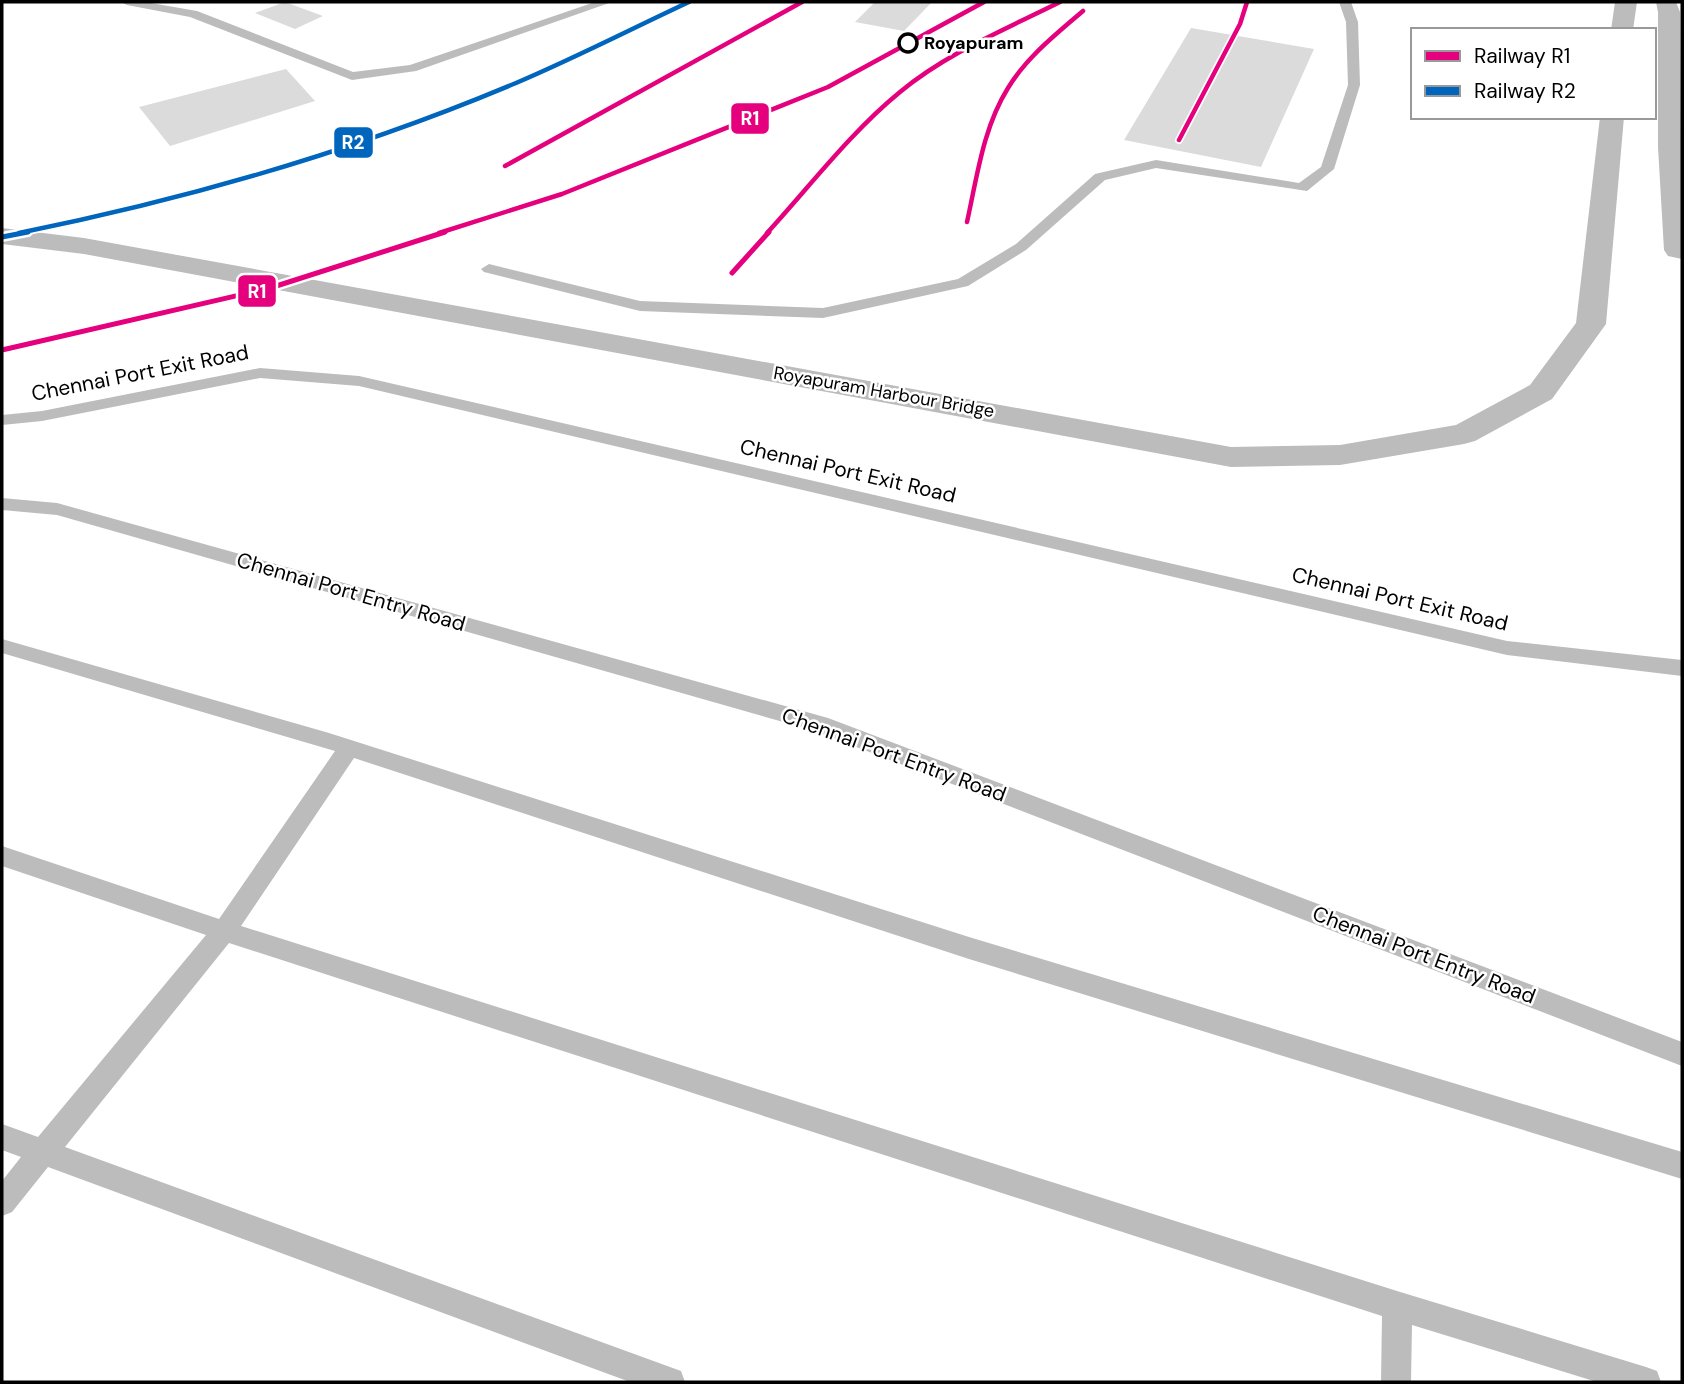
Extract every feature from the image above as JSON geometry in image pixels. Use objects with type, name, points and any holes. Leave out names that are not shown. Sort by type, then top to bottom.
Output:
[{"type":"main road","points":[[1622,28],[1626,2]]},
{"type":"main road","points":[[1672,9],[1677,113],[1670,147],[1680,250]]},
{"type":"main road","name":"Royapuram Harbour Bridge","points":[[2,236],[84,246],[1231,457],[1340,455],[1464,434],[1541,392],[1591,324],[1612,119]]},
{"type":"main road","points":[[2,224],[84,246]]},
{"type":"lane","points":[[127,2],[193,14],[352,76],[412,68],[606,2]]},
{"type":"lane","points":[[489,269],[640,306],[823,313],[963,283],[1021,247],[1100,177],[1156,164],[1302,188],[1327,169],[1354,85],[1352,22],[1345,2]]},
{"type":"lane","name":"Chennai Port Exit Road","points":[[2,420],[43,416],[260,373],[359,381],[1507,648],[1682,668]]},
{"type":"lane","name":"Chennai Port Entry Road","points":[[2,504],[57,509],[820,724],[1682,1054]]},
{"type":"lane","points":[[2,646],[349,748],[969,948],[1682,1165]]},
{"type":"lane","points":[[2,1202],[224,931],[349,748]]},
{"type":"lane","points":[[2,856],[224,931],[1397,1306],[1646,1382]]},
{"type":"lane","points":[[2,1137],[670,1382]]},
{"type":"lane","points":[[1396,1382],[1397,1306]]},
{"type":"building","points":[[285,2],[323,16],[295,29],[255,13]]},
{"type":"building","name":"Royapuram","points":[[875,2],[932,2],[904,31],[855,22]]},
{"type":"building","points":[[1191,28],[1314,49],[1261,167],[1124,140]]},
{"type":"building","points":[[286,69],[315,101],[170,146],[139,107]]},
{"type":"rail line","name":"R2","points":[[2,237],[127,210],[249,176],[371,137],[516,83],[689,2]]},
{"type":"rail line","name":"R1","points":[[505,166],[802,2]]},
{"type":"rail line","name":"R1","points":[[2,350],[270,288],[562,194],[828,87],[984,2]]},
{"type":"rail line","name":"R1","points":[[732,273],[857,133],[901,91],[963,51],[1060,2]]},
{"type":"rail line","name":"R1","points":[[1179,140],[1240,24],[1247,2]]},
{"type":"rail line","name":"R1","points":[[967,222],[985,143],[1002,98],[1027,63],[1083,11]]},
{"type":"place","name":"Royapuram","points":[[908,43]]}]
